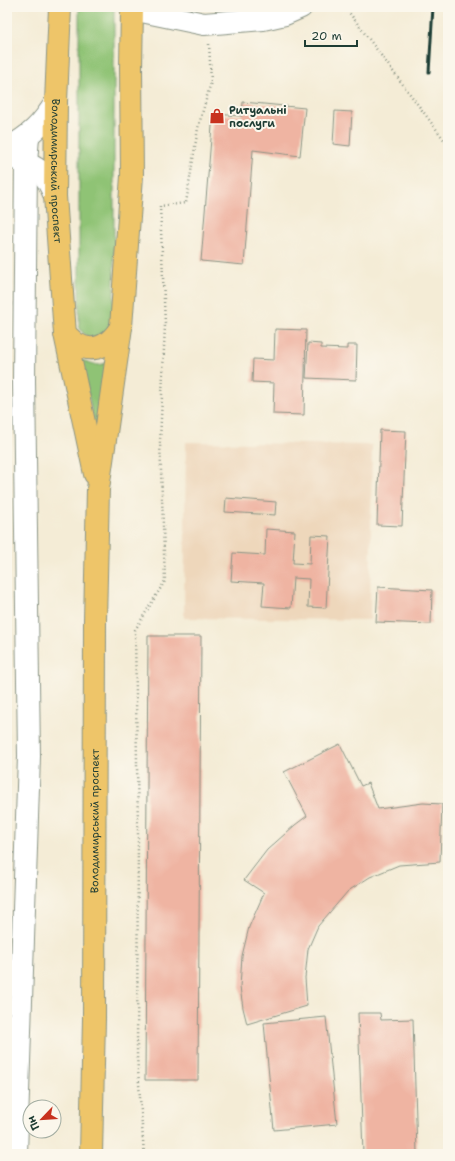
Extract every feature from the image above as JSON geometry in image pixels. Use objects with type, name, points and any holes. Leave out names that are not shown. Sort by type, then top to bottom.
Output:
[{"type":"main road","name":"Володимирський проспект","points":[[60,7],[56,102],[55,196],[65,334],[98,489]]},
{"type":"main road","name":"Володимирський проспект","points":[[91,1154],[94,1019],[95,621],[98,489],[121,327],[132,176],[132,8]]},
{"type":"main road","points":[[65,334],[77,344],[90,349],[101,347],[115,337],[121,327]]},
{"type":"street","points":[[132,8],[204,24],[263,19],[285,14],[301,7]]},
{"type":"street","points":[[7,149],[28,137],[40,125],[56,102]]},
{"type":"street","points":[[16,1154],[14,1017],[29,756],[24,381],[16,160],[28,137]]},
{"type":"street","points":[[16,160],[39,169],[49,182],[55,196]]},
{"type":"path","points":[[345,7],[448,145]]},
{"type":"path","points":[[144,1154],[137,1056],[138,832],[135,630],[165,581],[160,442],[165,324],[160,206],[186,203],[198,128],[211,82],[210,46],[204,24]]},
{"type":"shaded area","points":[[186,442],[372,445],[370,620],[184,618]]},
{"type":"green space","points":[[79,7],[114,7],[114,328],[103,339],[88,337],[83,333],[79,326]]},
{"type":"green space","points":[[81,360],[98,365],[112,362],[96,433]]},
{"type":"building","points":[[243,102],[305,108],[300,156],[253,150],[244,265],[201,261],[213,114],[242,116]]},
{"type":"building","points":[[335,111],[352,112],[350,146],[333,144]]},
{"type":"building","points":[[275,329],[306,330],[304,415],[273,414],[274,383],[252,382],[253,359],[274,360]]},
{"type":"building","points":[[308,343],[321,344],[321,348],[347,349],[347,345],[357,345],[356,380],[306,378]]},
{"type":"building","points":[[380,430],[406,431],[402,526],[377,525]]},
{"type":"building","points":[[226,498],[276,502],[275,515],[225,512]]},
{"type":"building","points":[[266,529],[295,531],[293,563],[310,564],[311,535],[330,536],[326,608],[308,607],[309,579],[293,578],[291,608],[262,606],[264,583],[231,581],[233,553],[265,555]]},
{"type":"building","points":[[378,587],[432,590],[431,624],[376,622]]},
{"type":"building","points":[[148,636],[201,636],[198,1080],[145,1080]]},
{"type":"building","points":[[340,744],[361,786],[368,783],[378,809],[423,803],[442,804],[440,862],[399,865],[370,877],[348,891],[318,926],[308,949],[305,978],[307,1006],[247,1024],[240,987],[242,956],[249,927],[264,893],[244,880],[267,850],[307,816],[284,772]]},
{"type":"building","points":[[358,1013],[380,1013],[381,1020],[413,1019],[417,1154],[363,1154]]},
{"type":"building","points":[[326,1017],[337,1124],[274,1130],[264,1023]]},
{"type":"railway","points":[[429,72],[433,7]]},
{"type":"place","name":"Ритуальні послуги","points":[[217,116]]}]
